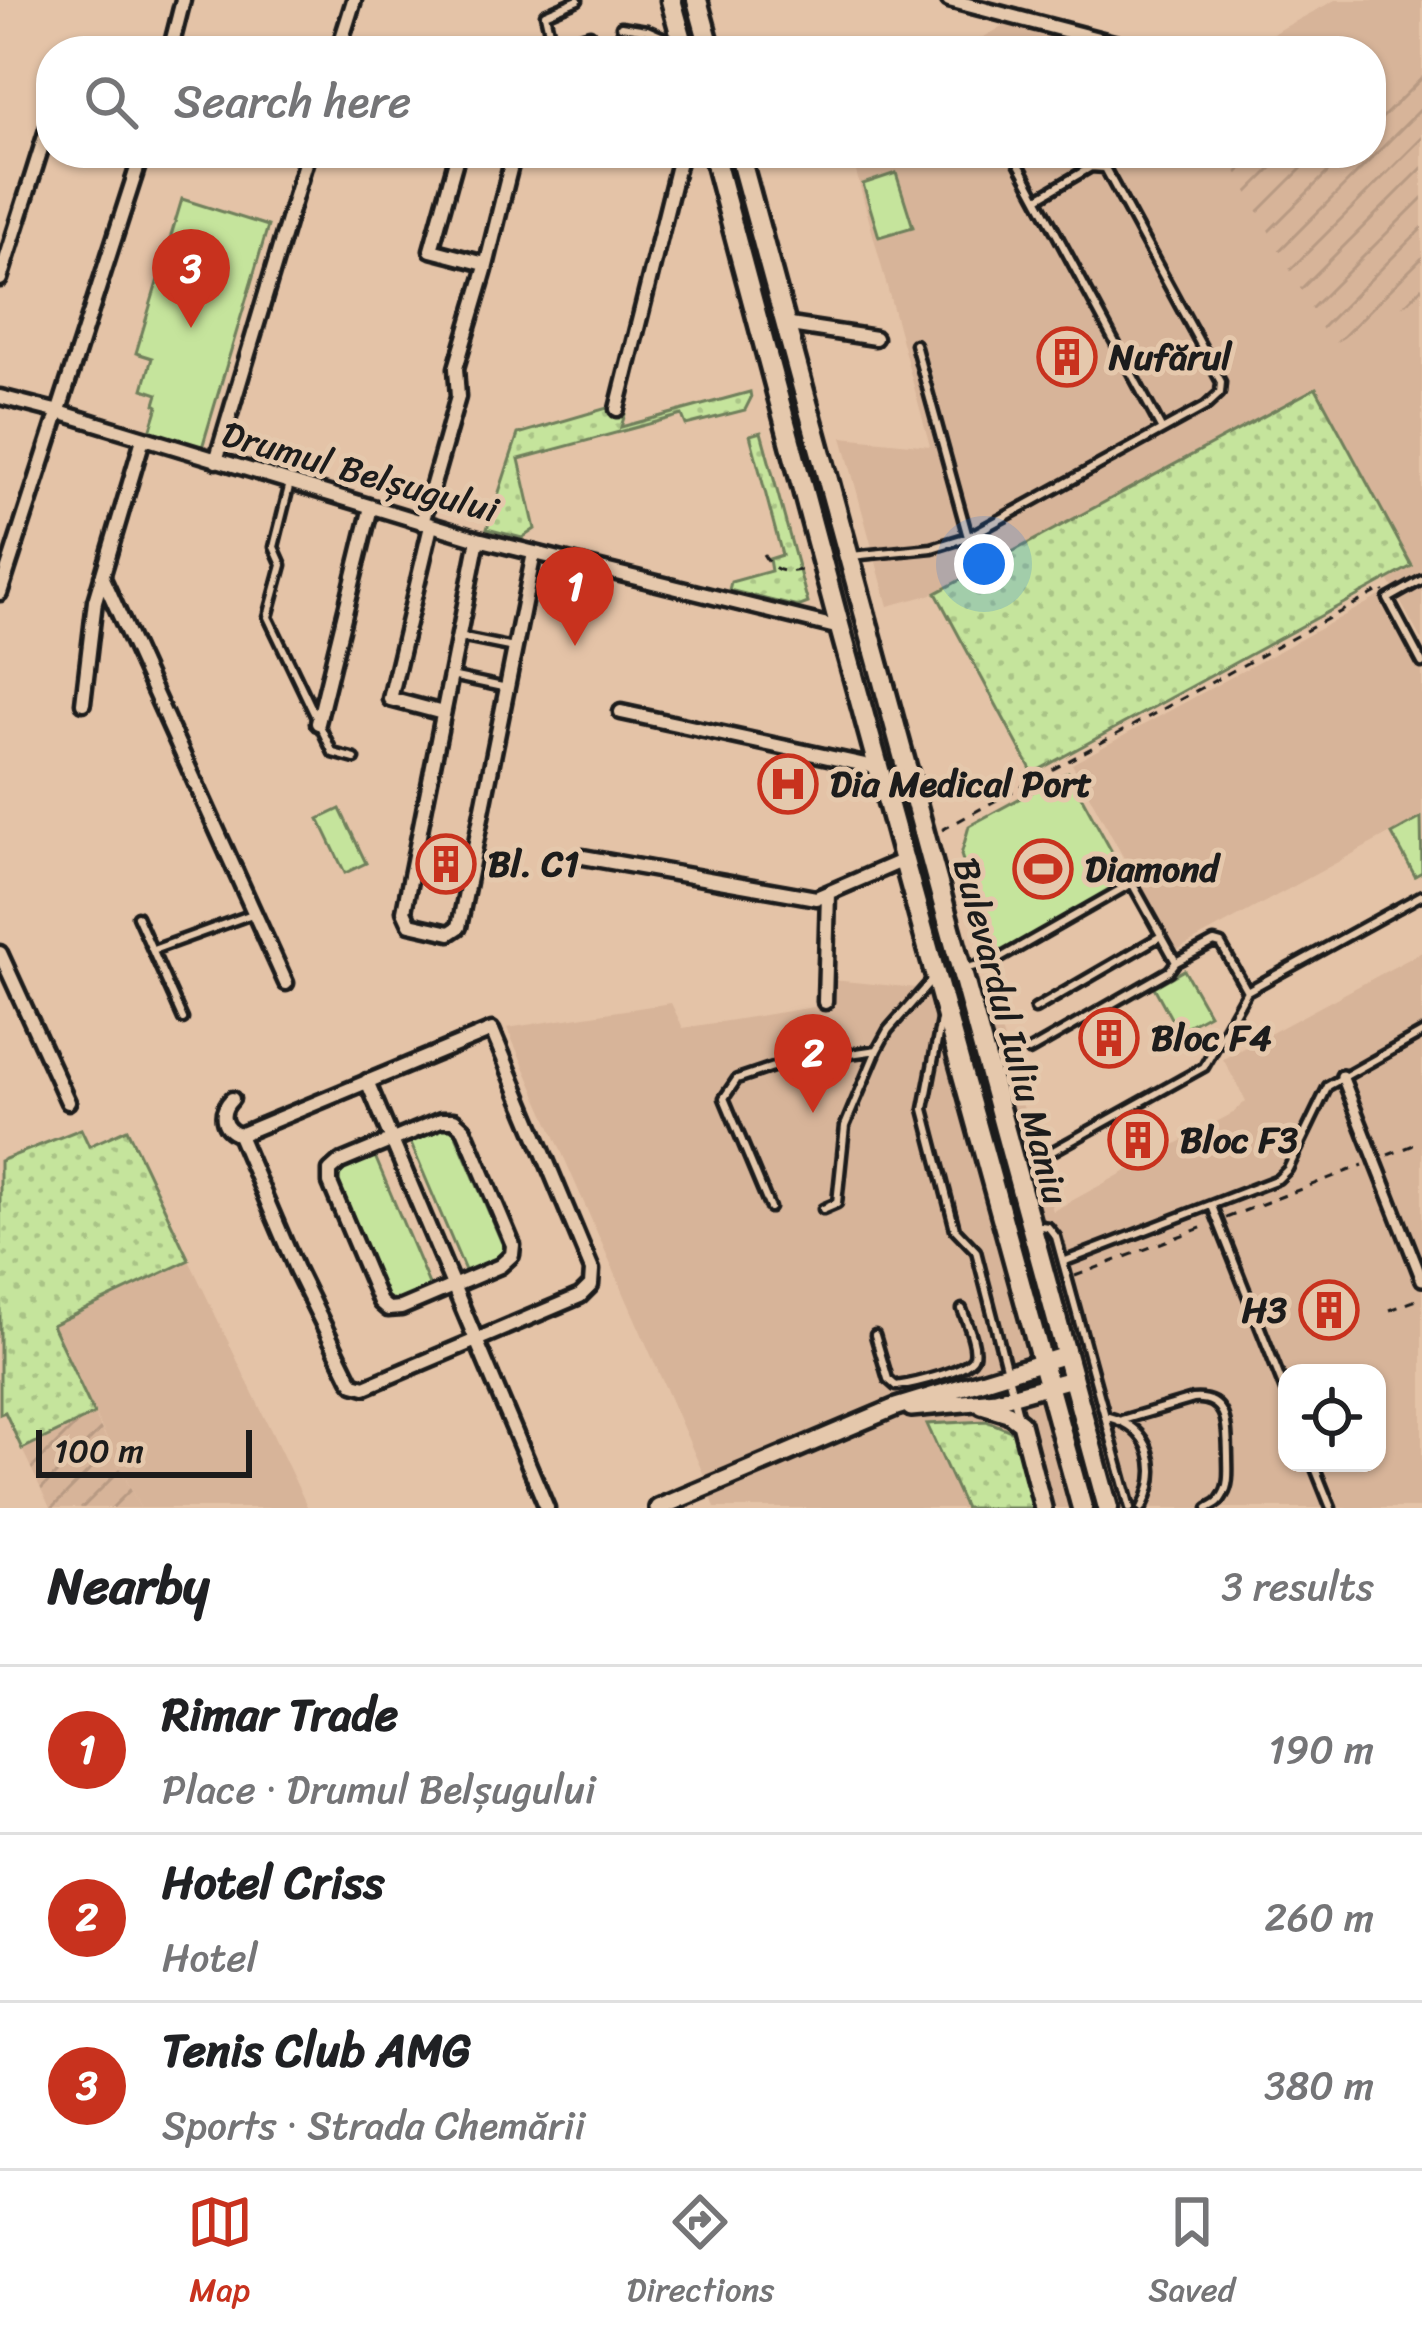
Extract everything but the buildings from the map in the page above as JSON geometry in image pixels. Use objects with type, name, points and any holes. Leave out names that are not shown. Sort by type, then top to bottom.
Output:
[{"type":"main road","points":[[670,0],[680,36]]},
{"type":"main road","points":[[697,0],[707,36]]},
{"type":"main road","name":"Bulevardul Iuliu Maniu","points":[[717,168],[1082,1508]]},
{"type":"main road","name":"Bulevardul Iuliu Maniu","points":[[743,168],[1108,1508]]},
{"type":"main road","points":[[823,564],[847,556]]},
{"type":"main road","points":[[935,977],[960,970]]},
{"type":"street","points":[[174,36],[183,0]]},
{"type":"street","points":[[343,36],[354,0]]},
{"type":"street","points":[[949,0],[1087,36]]},
{"type":"street","points":[[0,279],[36,165]]},
{"type":"street","points":[[0,593],[137,168]]},
{"type":"street","points":[[216,461],[304,168]]},
{"type":"street","points":[[454,168],[430,250],[484,264]]},
{"type":"street","points":[[443,713],[390,699],[458,397],[455,368],[510,168]]},
{"type":"street","points":[[617,409],[677,168]]},
{"type":"street","points":[[784,324],[875,338]]},
{"type":"street","name":"Drumul Belșugului","points":[[0,397],[426,525],[840,628]]},
{"type":"street","points":[[83,703],[95,601],[143,439]]},
{"type":"street","points":[[318,722],[371,507]]},
{"type":"street","points":[[478,539],[404,911],[410,925],[450,933],[459,927],[534,553]]},
{"type":"street","points":[[102,576],[286,983]]},
{"type":"street","points":[[621,712],[879,769]]},
{"type":"street","points":[[583,857],[816,898],[904,860]]},
{"type":"street","points":[[825,1002],[828,893]]},
{"type":"street","points":[[0,952],[68,1102]]},
{"type":"street","points":[[232,1099],[223,1111],[226,1127],[239,1135],[296,1269],[354,1384],[365,1388],[587,1291],[592,1270],[492,1030],[239,1135]]},
{"type":"street","points":[[1342,1076],[1422,1280]]},
{"type":"street","points":[[367,1081],[547,1508]]},
{"type":"street","points":[[446,1119],[458,1122],[513,1249],[505,1264],[454,1286],[393,1310],[380,1302],[328,1176],[334,1166],[446,1119]]},
{"type":"street","points":[[658,1508],[896,1407],[1066,1355]]},
{"type":"street","points":[[896,1407],[973,1403],[1072,1379]]},
{"type":"street","points":[[973,1403],[1008,1413],[1021,1424],[1043,1508]]},
{"type":"lane","points":[[550,36],[545,14],[578,0]]},
{"type":"lane","points":[[621,26],[658,36]]},
{"type":"lane","points":[[583,36],[590,34]]},
{"type":"lane","points":[[1021,168],[1162,430]]},
{"type":"lane","points":[[1038,198],[1089,168]]},
{"type":"lane","points":[[847,556],[932,548],[968,537],[1206,406],[1220,393],[1221,382],[1105,168]]},
{"type":"lane","points":[[915,344],[968,537]]},
{"type":"lane","points":[[290,483],[274,547],[282,565],[268,617],[333,753],[355,759]]},
{"type":"lane","points":[[1422,580],[1388,599],[1422,663]]},
{"type":"lane","points":[[459,637],[514,648]]},
{"type":"lane","points":[[451,676],[507,688]]},
{"type":"lane","points":[[960,970],[997,960],[1132,883],[1176,962]]},
{"type":"lane","points":[[1053,1151],[1204,1067],[1247,991],[1422,895]]},
{"type":"lane","points":[[153,950],[255,913]]},
{"type":"lane","points":[[137,916],[183,1019]]},
{"type":"lane","points":[[1035,1009],[1161,936]]},
{"type":"lane","points":[[1029,1052],[1214,942],[1247,991]]},
{"type":"lane","points":[[823,1209],[837,1203],[844,1126],[877,1050],[888,1030],[935,977]]},
{"type":"lane","points":[[944,1008],[924,1109],[955,1228],[976,1251],[1021,1424]]},
{"type":"lane","points":[[1063,1262],[1270,1183],[1284,1174],[1324,1090],[1422,1033]]},
{"type":"lane","points":[[770,1208],[724,1098],[737,1078],[782,1064],[877,1050]]},
{"type":"lane","points":[[1212,1206],[1278,1373]]},
{"type":"lane","points":[[1030,1226],[1053,1231],[1130,1508]]},
{"type":"lane","points":[[875,1335],[888,1379],[899,1387],[962,1368],[972,1360],[975,1352],[962,1309]]},
{"type":"lane","points":[[1122,1420],[1192,1399],[1217,1405],[1227,1425],[1228,1480],[1221,1499],[1208,1508]]},
{"type":"lane","points":[[1106,1416],[1138,1431],[1150,1452],[1148,1496],[1142,1508]]},
{"type":"lane","points":[[1317,1472],[1331,1508]]},
{"type":"path","points":[[763,554],[772,567],[784,572],[823,564]]},
{"type":"path","points":[[924,839],[1382,589],[1388,599]]},
{"type":"path","points":[[1375,1160],[1420,1143]]},
{"type":"path","points":[[1390,1310],[1422,1298]]},
{"type":"shaded area","points":[[1335,0],[1422,0],[1422,641],[1388,579],[1411,565],[936,593],[888,606],[842,437],[930,446],[855,168],[1386,168],[1386,36],[1269,36]]},
{"type":"shaded area","points":[[1006,25],[1050,36],[985,36]]},
{"type":"shaded area","points":[[1422,70],[1422,295],[1331,345],[1236,171],[1386,168],[1386,89]]},
{"type":"shaded area","points":[[1380,596],[1422,672],[1422,816],[1175,951],[1072,764]]},
{"type":"shaded area","points":[[1422,952],[1422,1508],[1037,1508],[1009,1432],[987,1421],[927,1424],[965,1508],[715,1508],[507,1028],[671,1003],[683,1028],[820,1006],[821,979],[991,995],[1053,1211],[1233,1113],[1246,1101],[1223,1059]]},
{"type":"shaded area","points":[[189,1260],[308,1508],[140,1508],[52,1325]]},
{"type":"shaded area","points":[[94,1414],[140,1508],[50,1508],[22,1449]]},
{"type":"green space","points":[[896,173],[913,227],[879,237],[863,184]]},
{"type":"green space","points":[[182,199],[268,226],[201,451],[149,435],[158,394],[143,389],[152,358],[136,353]]},
{"type":"green space","points":[[1316,388],[1412,566],[1033,773],[936,593]]},
{"type":"green space","points":[[750,392],[745,410],[686,425],[682,415],[519,459],[535,529],[522,538],[487,529],[518,434],[607,408],[625,414],[621,427]]},
{"type":"green space","points":[[761,432],[808,603],[798,607],[729,590],[731,582],[771,571],[769,559],[782,555],[750,435]]},
{"type":"green space","name":"Diamond","points":[[1068,772],[1129,883],[995,957],[961,855],[969,826]]},
{"type":"green space","points":[[340,809],[366,863],[345,873],[319,819]]},
{"type":"green space","points":[[1421,818],[1422,872],[1415,876],[1392,834]]},
{"type":"green space","points":[[1184,970],[1209,1014],[1178,1031],[1154,987]]},
{"type":"green space","points":[[438,1127],[454,1131],[504,1248],[496,1262],[467,1275],[409,1139]]},
{"type":"green space","points":[[81,1129],[89,1146],[127,1129],[189,1260],[52,1325],[94,1414],[22,1449],[5,1412],[0,1414],[0,1161]]},
{"type":"green space","points":[[374,1154],[431,1289],[399,1302],[387,1297],[337,1180],[345,1166]]},
{"type":"green space","points":[[987,1421],[1016,1433],[1037,1508],[965,1508],[927,1424]]},
{"type":"place","name":"Tenis Club AMG","points":[[191,328]]},
{"type":"place","name":"Nufărul","points":[[1067,357]]},
{"type":"place","name":"Rimar Trade","points":[[575,646]]},
{"type":"place","name":"Dia Medical Port","points":[[788,784]]},
{"type":"place","name":"Bl. C1","points":[[446,864]]},
{"type":"place","name":"Diamond","points":[[1043,869]]},
{"type":"place","name":"Bloc F4","points":[[1109,1038]]},
{"type":"place","name":"Hotel Criss","points":[[813,1113]]},
{"type":"place","name":"Bloc F3","points":[[1138,1140]]},
{"type":"place","name":"H3","points":[[1329,1310]]}]
